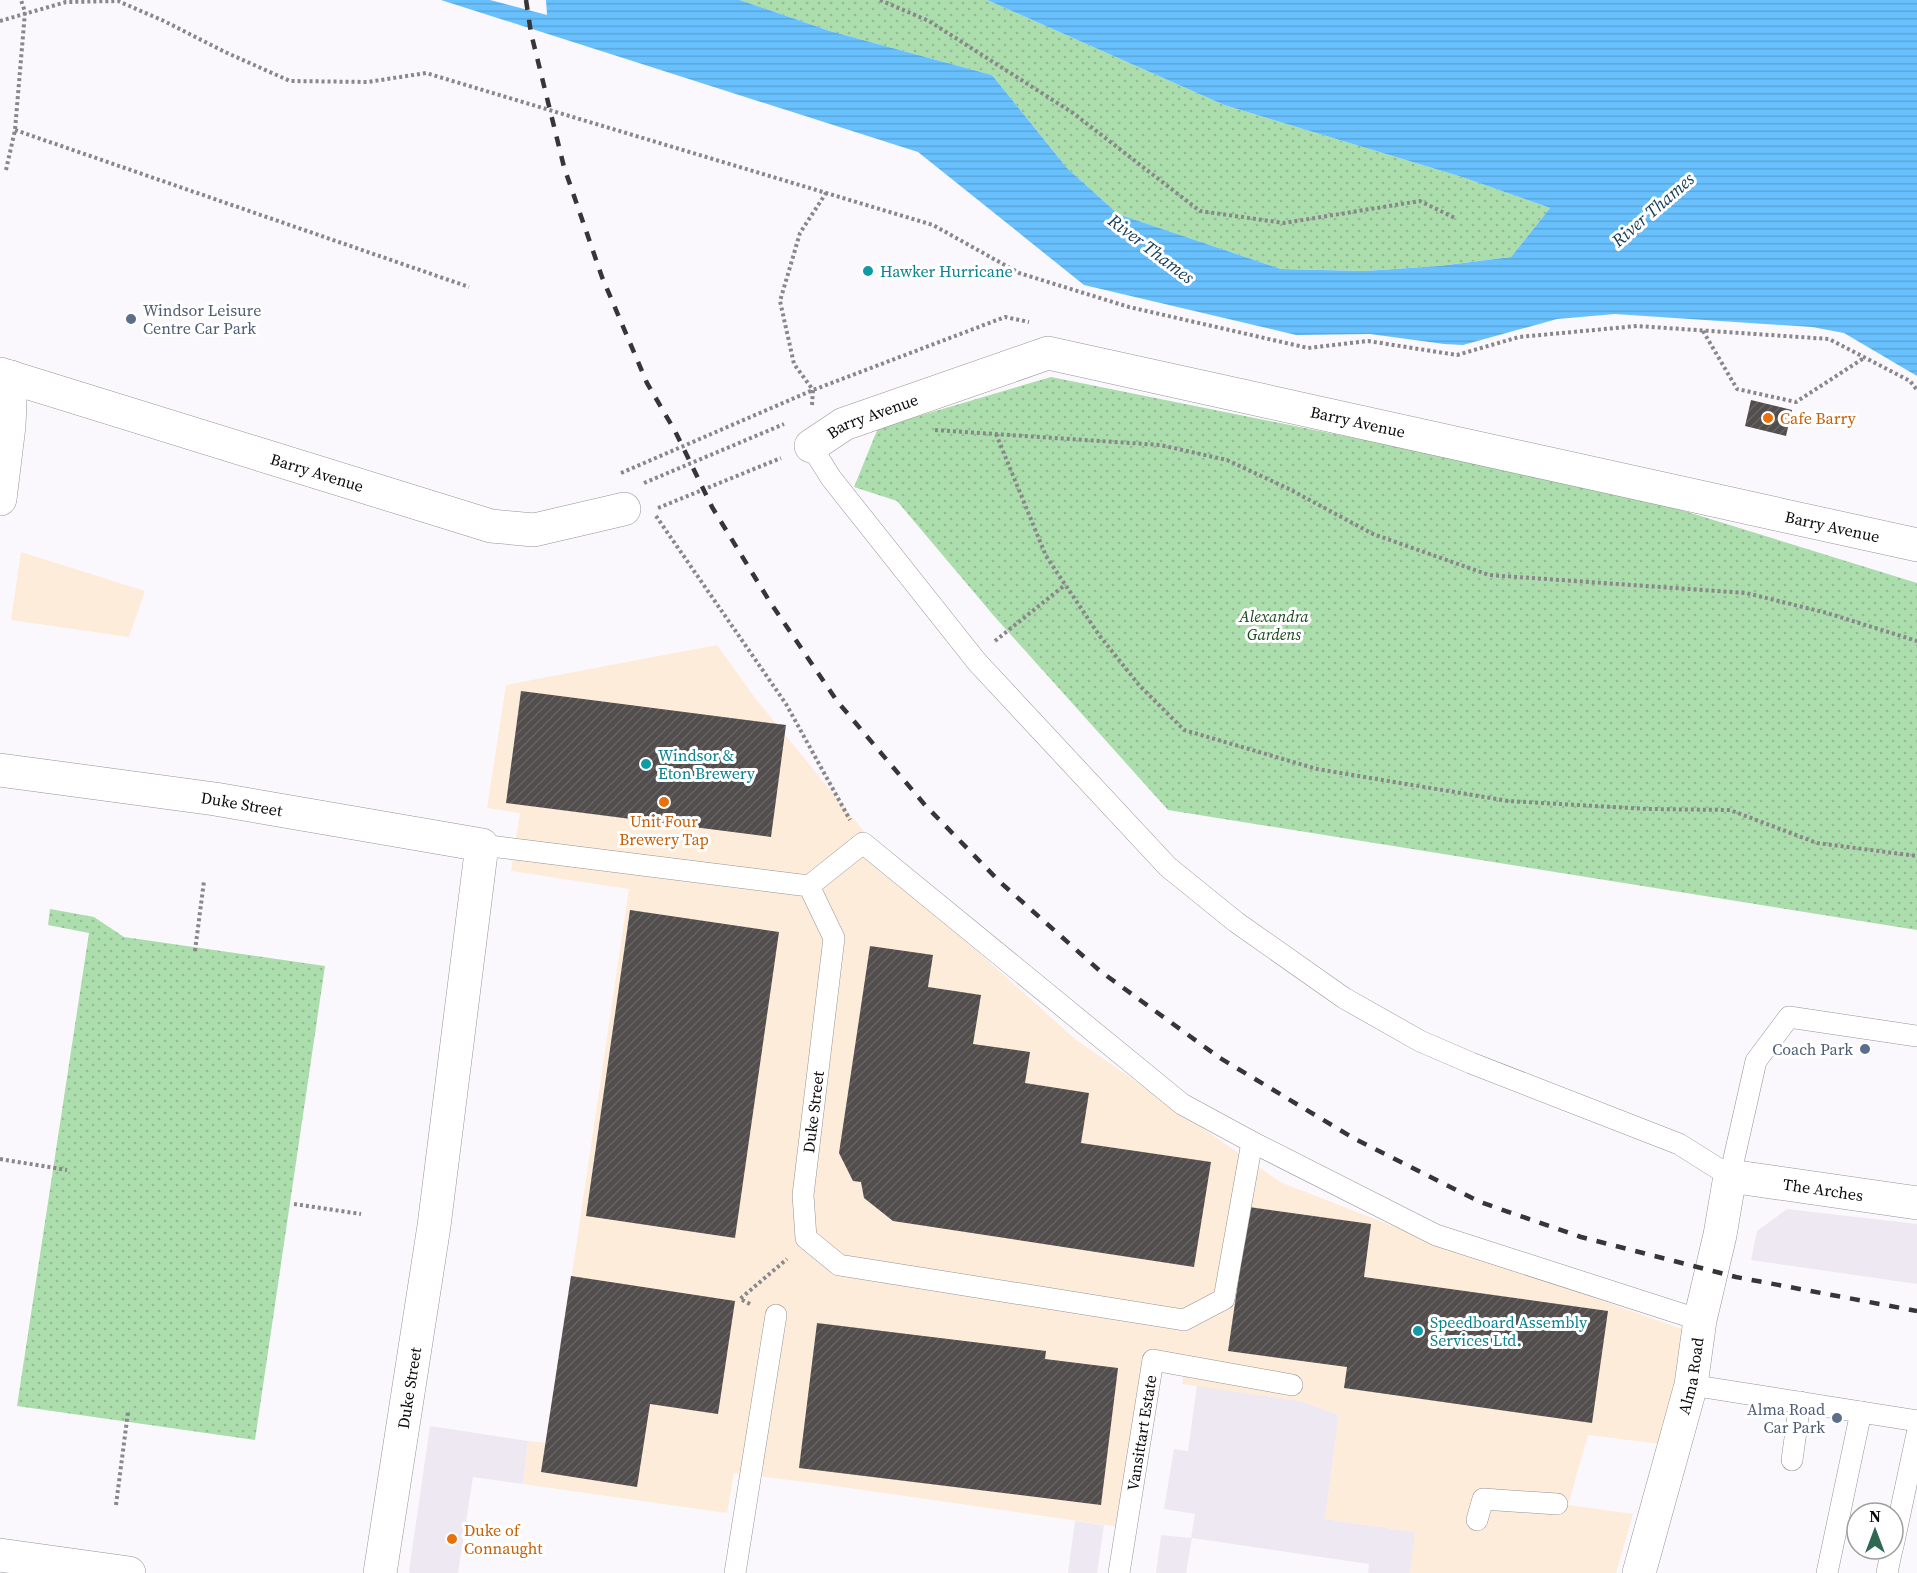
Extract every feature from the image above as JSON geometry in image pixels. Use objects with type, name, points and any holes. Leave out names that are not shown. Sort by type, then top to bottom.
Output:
[{"type":"street","name":"Barry Avenue","points":[[811,446],[844,424],[1048,353],[1917,545]]},
{"type":"street","points":[[0,499],[9,426],[6,376]]},
{"type":"street","name":"Barry Avenue","points":[[6,376],[491,526],[534,530],[638,510]]},
{"type":"street","name":"Duke Street","points":[[0,770],[215,799],[482,845],[434,1226],[380,1573]]},
{"type":"street","name":"The Arches","points":[[1730,1176],[1917,1203]]},
{"type":"street","name":"Alma Road","points":[[1639,1573],[1691,1385],[1700,1320],[1720,1235],[1730,1176]]},
{"type":"street","points":[[0,1555],[129,1573]]},
{"type":"lane","points":[[811,446],[831,478],[974,659],[1168,867],[1236,922],[1344,998],[1420,1041],[1471,1064],[1679,1144],[1730,1176],[1756,1061],[1789,1017],[1917,1036]]},
{"type":"lane","points":[[809,886],[863,843],[1182,1104],[1436,1235],[1700,1320]]},
{"type":"lane","name":"Duke Street","points":[[482,845],[809,886],[834,938],[803,1195],[809,1240]]},
{"type":"lane","points":[[809,1240],[839,1265],[1184,1320],[1224,1299],[1252,1142]]},
{"type":"lane","points":[[735,1573],[776,1315]]},
{"type":"lane","name":"Vansittart Estate","points":[[1119,1573],[1154,1360],[1292,1385]]},
{"type":"lane","points":[[1691,1385],[1917,1421]]},
{"type":"lane","points":[[1792,1460],[1800,1402]]},
{"type":"lane","points":[[1827,1573],[1861,1412]]},
{"type":"lane","points":[[1905,1514],[1911,1498],[1917,1434]]},
{"type":"lane","points":[[1477,1520],[1482,1499],[1557,1504]]},
{"type":"path","points":[[6,170],[15,130],[25,12],[21,0]]},
{"type":"path","points":[[880,0],[929,21],[1072,113],[1200,210],[1284,223],[1420,201],[1455,218]]},
{"type":"path","points":[[0,21],[66,2],[118,1],[290,81],[368,82],[426,73],[933,225],[1020,273],[1129,307],[1308,348],[1368,341],[1457,355],[1520,337],[1637,326],[1829,339],[1910,381],[1917,390]]},
{"type":"path","points":[[15,130],[469,287]]},
{"type":"path","points":[[619,474],[813,390],[794,364],[780,301],[800,233],[826,193]]},
{"type":"path","points":[[1703,331],[1737,389],[1796,402],[1865,358]]},
{"type":"path","points":[[790,422],[642,484],[638,510],[786,704],[863,843]]},
{"type":"path","points":[[926,430],[1160,445],[1227,460],[1373,534],[1490,574],[1746,593],[1827,613],[1917,641]]},
{"type":"path","points":[[996,434],[1046,556],[1099,635],[1132,676],[1184,730],[1317,769],[1509,801],[1648,809],[1730,810],[1817,843],[1917,856]]},
{"type":"path","points":[[638,510],[811,446]]},
{"type":"path","points":[[974,659],[1065,585]]},
{"type":"path","points":[[195,951],[204,881]]},
{"type":"path","points":[[0,1159],[67,1170]]},
{"type":"path","points":[[294,1204],[361,1214]]},
{"type":"path","points":[[776,1315],[740,1299],[809,1240]]},
{"type":"path","points":[[116,1505],[128,1412]]},
{"type":"shaded area","points":[[21,552],[145,591],[129,637],[11,620]]},
{"type":"shaded area","points":[[717,645],[755,698],[919,899],[1075,1039],[1280,1182],[1403,1230],[1688,1331],[1661,1444],[1588,1435],[1568,1505],[1633,1514],[1616,1573],[1410,1573],[1415,1532],[1325,1519],[1339,1415],[1300,1401],[1182,1384],[1186,1359],[1153,1357],[1127,1528],[734,1473],[727,1513],[523,1484],[528,1441],[547,1443],[629,889],[511,871],[520,813],[487,808],[506,685]]},
{"type":"shaded area","points":[[1787,1209],[1917,1224],[1917,1284],[1751,1260],[1757,1231]]},
{"type":"shaded area","points":[[1197,1385],[1300,1401],[1339,1415],[1325,1519],[1416,1532],[1410,1573],[1368,1573],[1369,1564],[1192,1538],[1186,1573],[1156,1573],[1161,1535],[1191,1538],[1195,1514],[1164,1509],[1174,1449],[1188,1451]]},
{"type":"shaded area","points":[[430,1426],[528,1441],[523,1484],[473,1477],[458,1573],[410,1573],[409,1571]]},
{"type":"shaded area","points":[[1075,1521],[1104,1525],[1097,1573],[1068,1573]]},
{"type":"green space","points":[[740,0],[987,0],[1224,105],[1462,177],[1550,208],[1511,257],[1439,266],[1364,271],[1281,269],[1118,214],[1067,168],[992,75],[830,31]]},
{"type":"green space","name":"Alexandra Gardens","points":[[1051,377],[1623,492],[1917,583],[1917,930],[1168,810],[994,616],[897,501],[854,487],[878,428]]},
{"type":"green space","points":[[50,909],[94,917],[124,937],[325,966],[255,1440],[17,1406],[89,933],[48,925]]},
{"type":"water","name":"River Thames","points":[[441,0],[740,0],[830,31],[992,75],[1067,168],[1118,214],[1281,269],[1364,271],[1439,266],[1511,257],[1550,208],[1462,177],[1224,105],[987,0],[1917,0],[1917,376],[1844,333],[1812,327],[1615,314],[1557,319],[1463,345],[1444,344],[1370,334],[1296,335],[1084,285],[918,152]]},
{"type":"pier","points":[[490,0],[546,0],[547,15]]},
{"type":"building","name":"Cafe Barry","points":[[1751,400],[1792,410],[1786,436],[1745,426]]},
{"type":"building","name":"Windsor & Eton Brewery","points":[[521,691],[786,725],[771,837],[506,803]]},
{"type":"building","points":[[630,910],[779,932],[735,1238],[586,1216]]},
{"type":"building","points":[[870,946],[933,955],[928,987],[981,995],[973,1044],[1030,1052],[1025,1083],[1089,1093],[1081,1143],[1211,1162],[1194,1267],[893,1221],[864,1198],[861,1182],[853,1181],[839,1153]]},
{"type":"building","name":"Speedboard Assembly Services Ltd.","points":[[1249,1207],[1371,1224],[1364,1277],[1608,1311],[1592,1423],[1344,1388],[1347,1367],[1228,1351]]},
{"type":"building","points":[[571,1276],[735,1301],[718,1414],[650,1404],[637,1487],[541,1472]]},
{"type":"building","points":[[817,1323],[1046,1351],[1045,1359],[1118,1368],[1101,1505],[799,1468]]},
{"type":"railway","points":[[526,0],[531,33],[564,167],[602,277],[647,383],[675,431],[712,507],[770,602],[837,701],[925,805],[1000,882],[1100,971],[1220,1058],[1355,1139],[1480,1202],[1581,1237],[1736,1277],[1917,1311]]},
{"type":"place","name":"Hawker Hurricane","points":[[868,271]]},
{"type":"place","name":"Windsor Leisure Centre Car Park","points":[[131,319]]},
{"type":"place","name":"Cafe Barry","points":[[1768,418]]},
{"type":"place","name":"Windsor & Eton Brewery","points":[[646,764]]},
{"type":"place","name":"Unit Four Brewery Tap","points":[[664,802]]},
{"type":"place","name":"Coach Park","points":[[1865,1049]]},
{"type":"place","name":"Speedboard Assembly Services Ltd.","points":[[1418,1331]]},
{"type":"place","name":"Alma Road Car Park","points":[[1837,1418]]},
{"type":"place","name":"Duke of Connaught","points":[[452,1539]]}]
